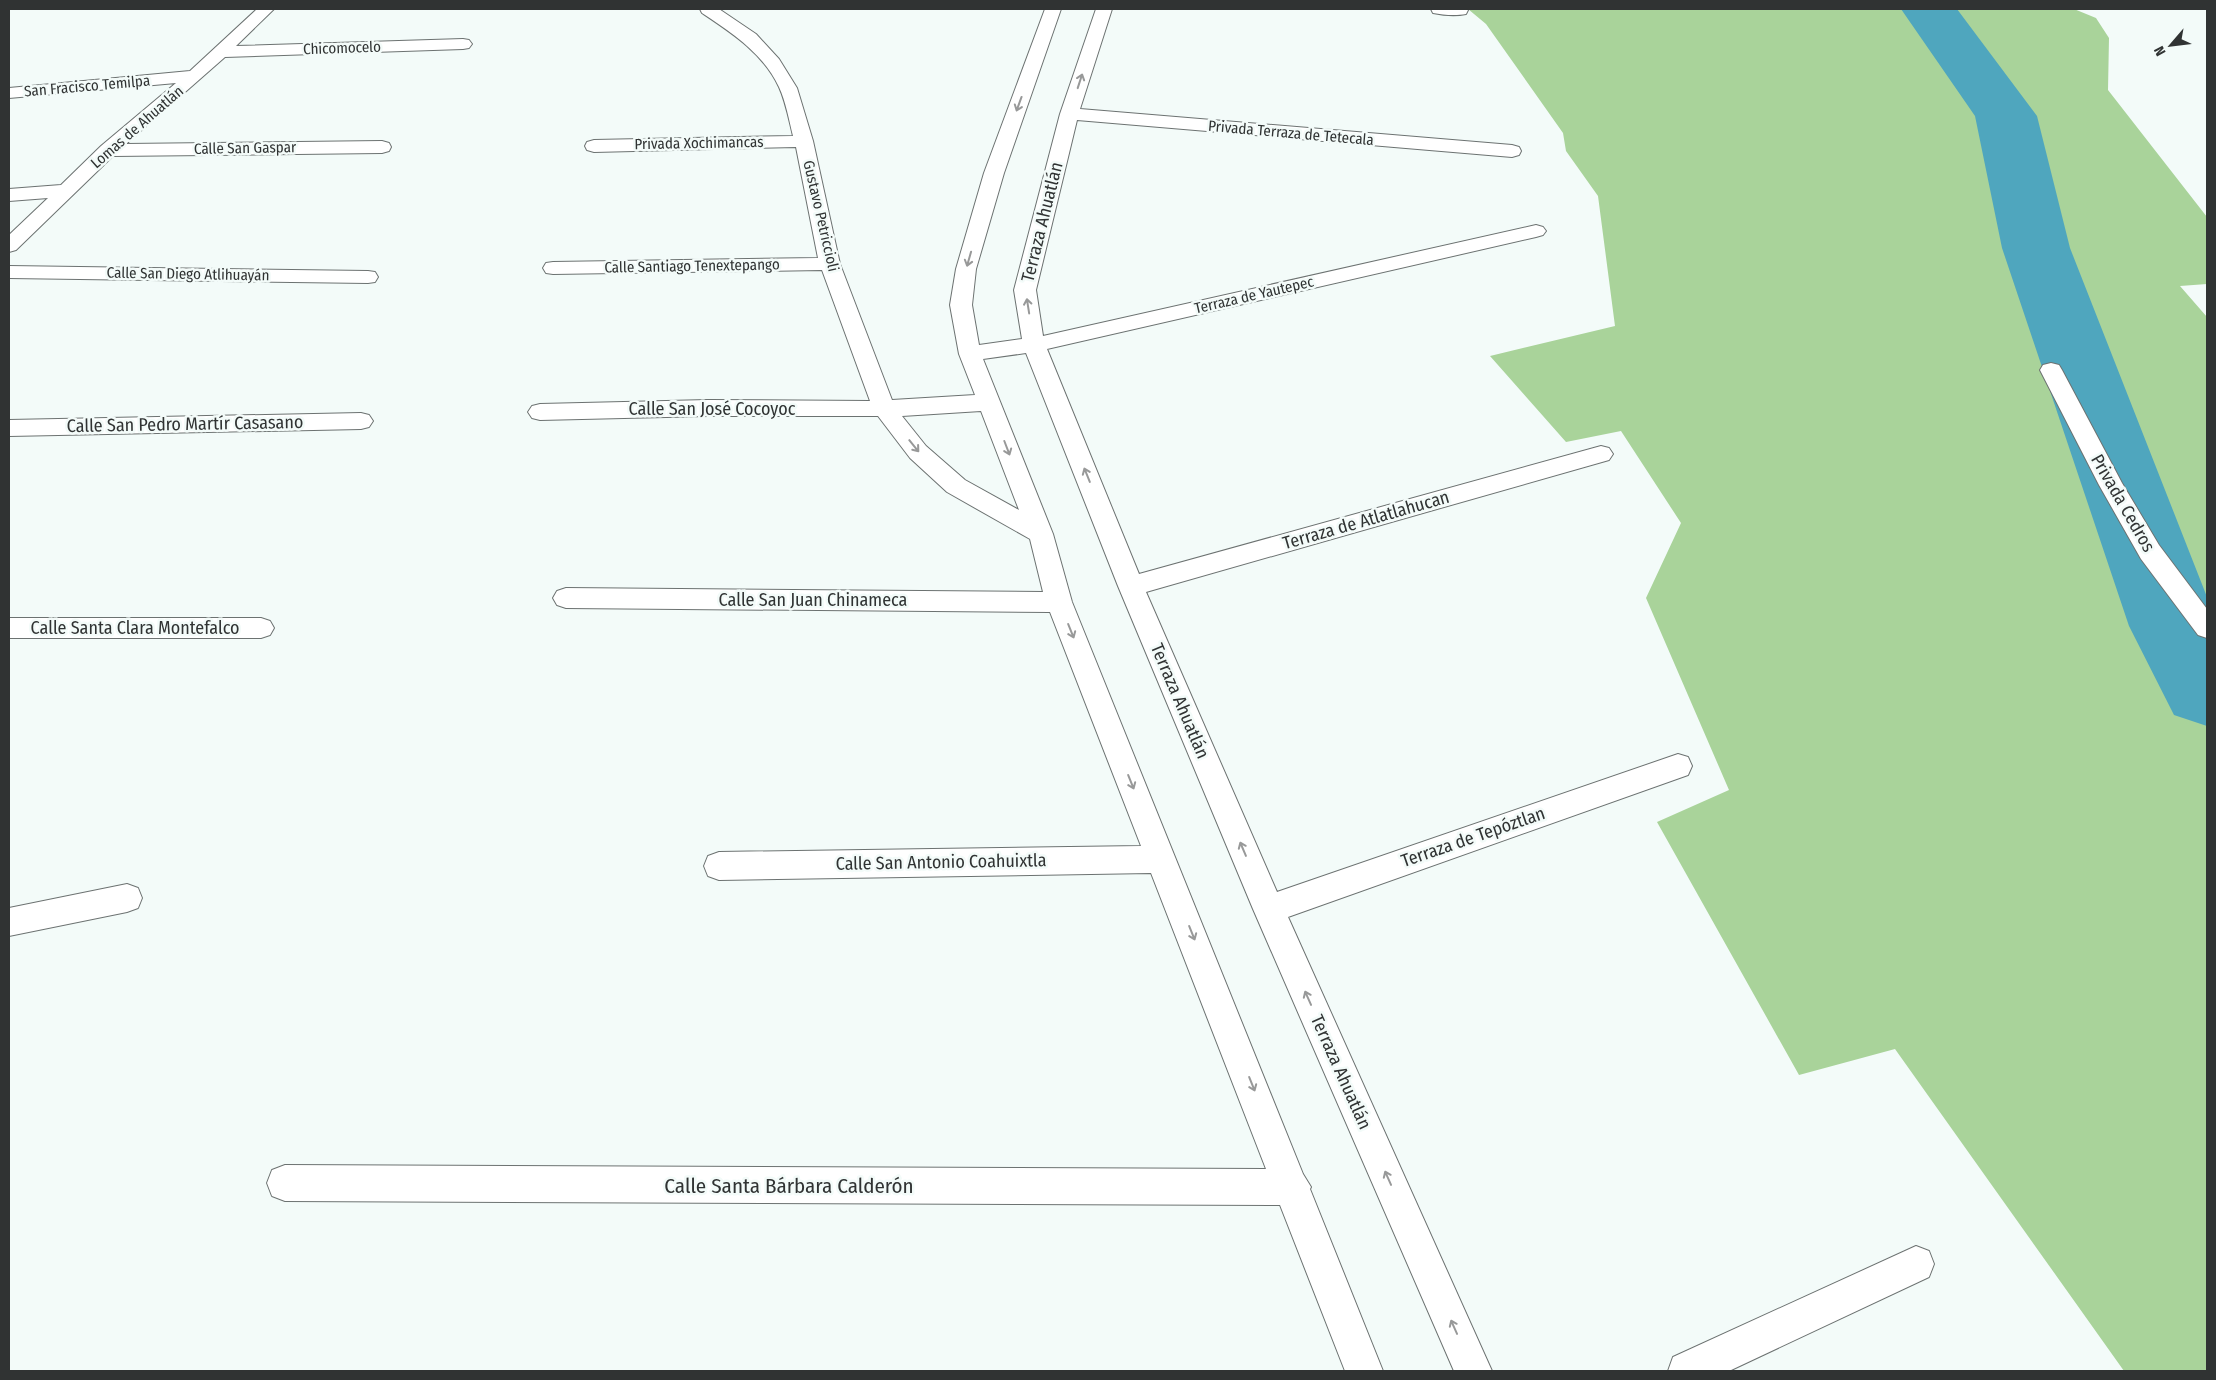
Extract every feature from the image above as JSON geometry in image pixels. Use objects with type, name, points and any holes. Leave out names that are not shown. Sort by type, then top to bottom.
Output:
[{"type":"street","name":"Lomas de Ahuatlán","points":[[9,246],[108,150],[195,76],[266,9]]},
{"type":"street","name":"Gustavo Petriccioli","points":[[708,9],[750,38],[773,63],[788,88],[804,141],[830,264],[884,408],[918,452],[956,486],[1041,534]]},
{"type":"street","points":[[1053,9],[994,174],[966,269],[961,305],[970,354],[1041,534],[1059,602],[1293,1187],[1364,1371]]},
{"type":"street","name":"Terraza Ahuatlán","points":[[1104,9],[1069,114],[1025,290],[1034,345],[1131,586],[1268,909],[1473,1371]]},
{"type":"street","points":[[1439,9],[1460,10]]},
{"type":"street","name":"Chicomocelo","points":[[221,52],[463,44]]},
{"type":"street","name":"San Fracisco Temilpa","points":[[9,93],[195,76]]},
{"type":"street","name":"Privada Terraza de Tetecala","points":[[1069,114],[1512,150]]},
{"type":"street","name":"Privada Xochimancas","points":[[594,146],[804,141]]},
{"type":"street","name":"Calle San Gaspar","points":[[108,150],[382,146]]},
{"type":"street","points":[[9,195],[68,190]]},
{"type":"street","name":"Terraza de Yautepec","points":[[970,354],[1034,345],[1536,231]]},
{"type":"street","name":"Calle Santiago Tenextepango","points":[[553,268],[830,264]]},
{"type":"street","name":"Calle San Diego Atlihuayán","points":[[9,272],[368,277]]},
{"type":"street","name":"Privada Cedros","points":[[2050,370],[2111,485],[2150,552],[2207,628]]},
{"type":"street","points":[[884,408],[933,407],[989,402]]},
{"type":"street","name":"Calle San José Cocoyoc","points":[[540,412],[708,408],[848,410],[884,408]]},
{"type":"street","name":"Calle San Pedro Martír Casasano","points":[[9,428],[362,421]]},
{"type":"street","name":"Terraza de Atlatlahucan","points":[[1131,586],[1601,454]]},
{"type":"street","name":"Calle San Juan Chinameca","points":[[566,598],[1059,602]]},
{"type":"street","name":"Calle Santa Clara Montefalco","points":[[9,628],[261,628]]},
{"type":"street","name":"Terraza de Tepóztlan","points":[[1268,909],[1678,766]]},
{"type":"street","name":"Calle San Antonio Coahuixtla","points":[[719,866],[1162,859]]},
{"type":"street","points":[[9,922],[127,898]]},
{"type":"street","name":"Calle Santa Bárbara Calderón","points":[[285,1184],[1293,1187]]},
{"type":"street","points":[[1687,1371],[1916,1264]]},
{"type":"green space","points":[[1468,9],[2074,9],[2096,18],[2109,38],[2108,90],[2207,217],[2207,284],[2180,286],[2207,317],[2207,1371],[2124,1371],[1895,1049],[1799,1075],[1657,822],[1729,790],[1646,598],[1681,523],[1621,431],[1566,442],[1490,356],[1615,326],[1598,196],[1566,151],[1563,133],[1486,24]]},
{"type":"waterway","points":[[1929,9],[2006,116],[2036,248],[2174,626],[2207,688]]}]
